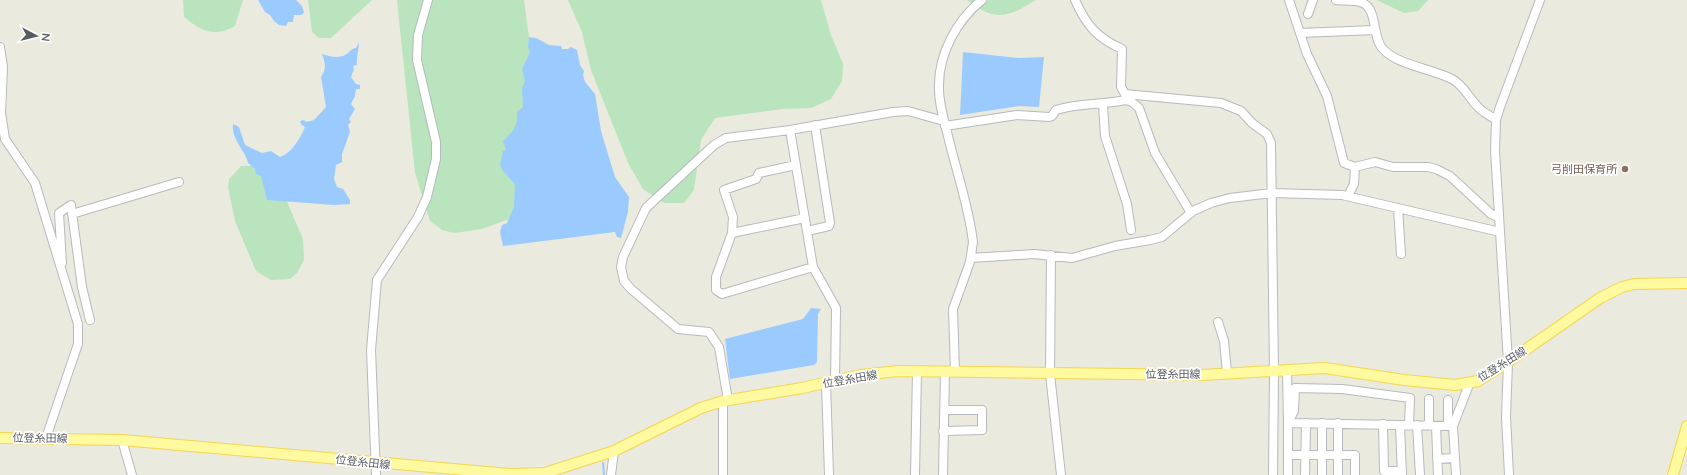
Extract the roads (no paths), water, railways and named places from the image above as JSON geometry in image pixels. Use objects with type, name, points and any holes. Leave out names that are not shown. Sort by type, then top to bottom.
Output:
[{"type":"main road","name":"位登糸田線","points":[[0,438],[122,440],[310,456],[375,464],[510,474],[544,473],[614,451],[701,408],[725,400],[830,382],[860,375],[899,371],[1050,374],[1227,374],[1325,368],[1404,380],[1455,385],[1478,381],[1600,298],[1622,287],[1634,284],[1687,283]]},
{"type":"main road","points":[[1672,475],[1687,426]]},
{"type":"street","points":[[376,475],[371,350],[377,280],[418,217],[427,197],[436,159],[436,142],[417,60],[418,35],[428,0]]},
{"type":"street","points":[[943,475],[944,410],[950,372],[952,309],[973,253],[972,235],[944,123],[939,85],[946,49],[964,18],[982,0]]},
{"type":"street","points":[[1075,0],[1081,14],[1096,34],[1106,42],[1122,48],[1121,87],[1125,97],[1139,108],[1155,153],[1191,213]]},
{"type":"street","points":[[1289,0],[1307,54],[1327,96],[1344,163],[1355,167],[1375,162],[1392,167],[1428,167],[1436,169],[1450,176],[1491,214],[1498,217]]},
{"type":"street","points":[[1308,14],[1313,0]]},
{"type":"street","points":[[1336,0],[1360,2],[1367,6],[1372,14],[1377,39],[1382,49],[1392,56],[1452,79],[1462,86],[1478,108],[1496,120]]},
{"type":"street","points":[[1509,475],[1506,417],[1508,362],[1498,217],[1495,150],[1496,120],[1540,0]]},
{"type":"street","points":[[1300,33],[1375,30]]},
{"type":"street","points":[[0,47],[3,67],[1,113],[5,139],[35,183],[78,324],[78,344],[46,438]]},
{"type":"street","points":[[723,475],[725,400],[719,347],[709,332],[678,329],[631,289],[624,281],[621,267],[623,257],[646,208],[714,145],[726,138],[790,130],[893,112],[908,111],[944,123],[1018,114],[1049,117],[1052,116],[1056,110],[1068,106],[1102,105],[1125,97],[1221,103],[1241,111],[1252,123],[1267,134],[1271,143],[1274,371],[1273,475]]},
{"type":"street","points":[[1102,105],[1104,136],[1127,204],[1131,230]]},
{"type":"street","points":[[807,232],[828,226],[830,223],[815,125]]},
{"type":"street","points":[[790,130],[813,267],[836,308],[830,382],[829,475]]},
{"type":"street","points":[[796,164],[760,173],[756,179],[724,190],[733,217],[732,233],[716,277],[715,286],[717,292],[722,294],[813,267]]},
{"type":"street","points":[[1348,196],[1354,184],[1355,167]]},
{"type":"street","points":[[72,214],[179,182]]},
{"type":"street","points":[[971,258],[1034,254],[1072,258],[1115,246],[1150,240],[1162,236],[1191,213],[1211,203],[1230,198],[1272,193],[1348,196],[1500,232]]},
{"type":"street","points":[[62,275],[59,213],[71,206],[82,287],[90,320]]},
{"type":"street","points":[[1398,208],[1401,254]]},
{"type":"street","points":[[732,233],[805,218]]},
{"type":"street","points":[[1051,255],[1050,374],[1061,475]]},
{"type":"street","points":[[1218,322],[1224,341],[1227,374]]},
{"type":"street","points":[[1287,370],[1288,475]]},
{"type":"street","points":[[915,475],[917,372]]},
{"type":"street","points":[[1450,426],[1470,382]]},
{"type":"street","points":[[1288,423],[1294,411],[1295,388],[1342,389],[1410,398],[1420,475]]},
{"type":"street","points":[[1429,399],[1438,475]]},
{"type":"street","points":[[1448,400],[1456,475]]},
{"type":"street","points":[[944,410],[982,410],[982,430],[944,431]]},
{"type":"street","points":[[1288,423],[1450,426]]},
{"type":"street","points":[[1305,475],[1306,423]]},
{"type":"street","points":[[1322,423],[1322,475]]},
{"type":"street","points":[[1338,423],[1338,475]]},
{"type":"street","points":[[1383,424],[1384,471],[1402,473],[1400,425]]},
{"type":"street","points":[[122,440],[132,475]]},
{"type":"street","points":[[611,475],[614,451]]},
{"type":"street","points":[[1288,455],[1355,455],[1355,475]]},
{"type":"street","points":[[1437,459],[1455,458]]},
{"type":"water","points":[[258,0],[296,0],[302,6],[304,12],[302,15],[294,15],[293,22],[288,22],[286,26],[279,25],[270,15],[265,12]]},
{"type":"water","points":[[529,37],[536,38],[549,45],[561,46],[562,49],[568,49],[571,47],[577,50],[580,65],[584,71],[583,75],[585,82],[595,94],[601,131],[615,177],[629,197],[628,212],[621,238],[617,237],[615,232],[503,246],[500,232],[502,225],[507,223],[514,207],[515,184],[502,170],[500,164],[503,151],[506,150],[503,141],[512,132],[517,122],[517,112],[523,107],[522,87],[525,81],[522,69],[530,52],[528,47]]},
{"type":"water","points":[[359,42],[357,65],[353,66],[354,69],[351,77],[356,84],[360,85],[360,89],[356,89],[355,96],[351,104],[355,109],[349,119],[351,122],[348,125],[350,132],[342,154],[342,162],[336,165],[334,179],[337,187],[343,189],[350,200],[350,204],[334,205],[267,200],[261,176],[256,174],[255,169],[248,163],[234,135],[233,124],[239,127],[245,145],[262,153],[271,151],[280,157],[284,155],[296,144],[305,127],[300,121],[304,120],[306,122],[314,120],[326,107],[321,77],[325,66],[322,54],[339,57],[356,48]]},
{"type":"water","points":[[963,52],[1019,58],[1044,57],[1039,107],[1020,106],[960,115]]},
{"type":"water","points":[[811,308],[821,309],[818,314],[817,362],[814,365],[730,379],[725,339],[803,319]]},
{"type":"waterway","points":[[603,463],[604,475]]},
{"type":"place","name":"弓削田保育所","points":[[1625,169]]}]
